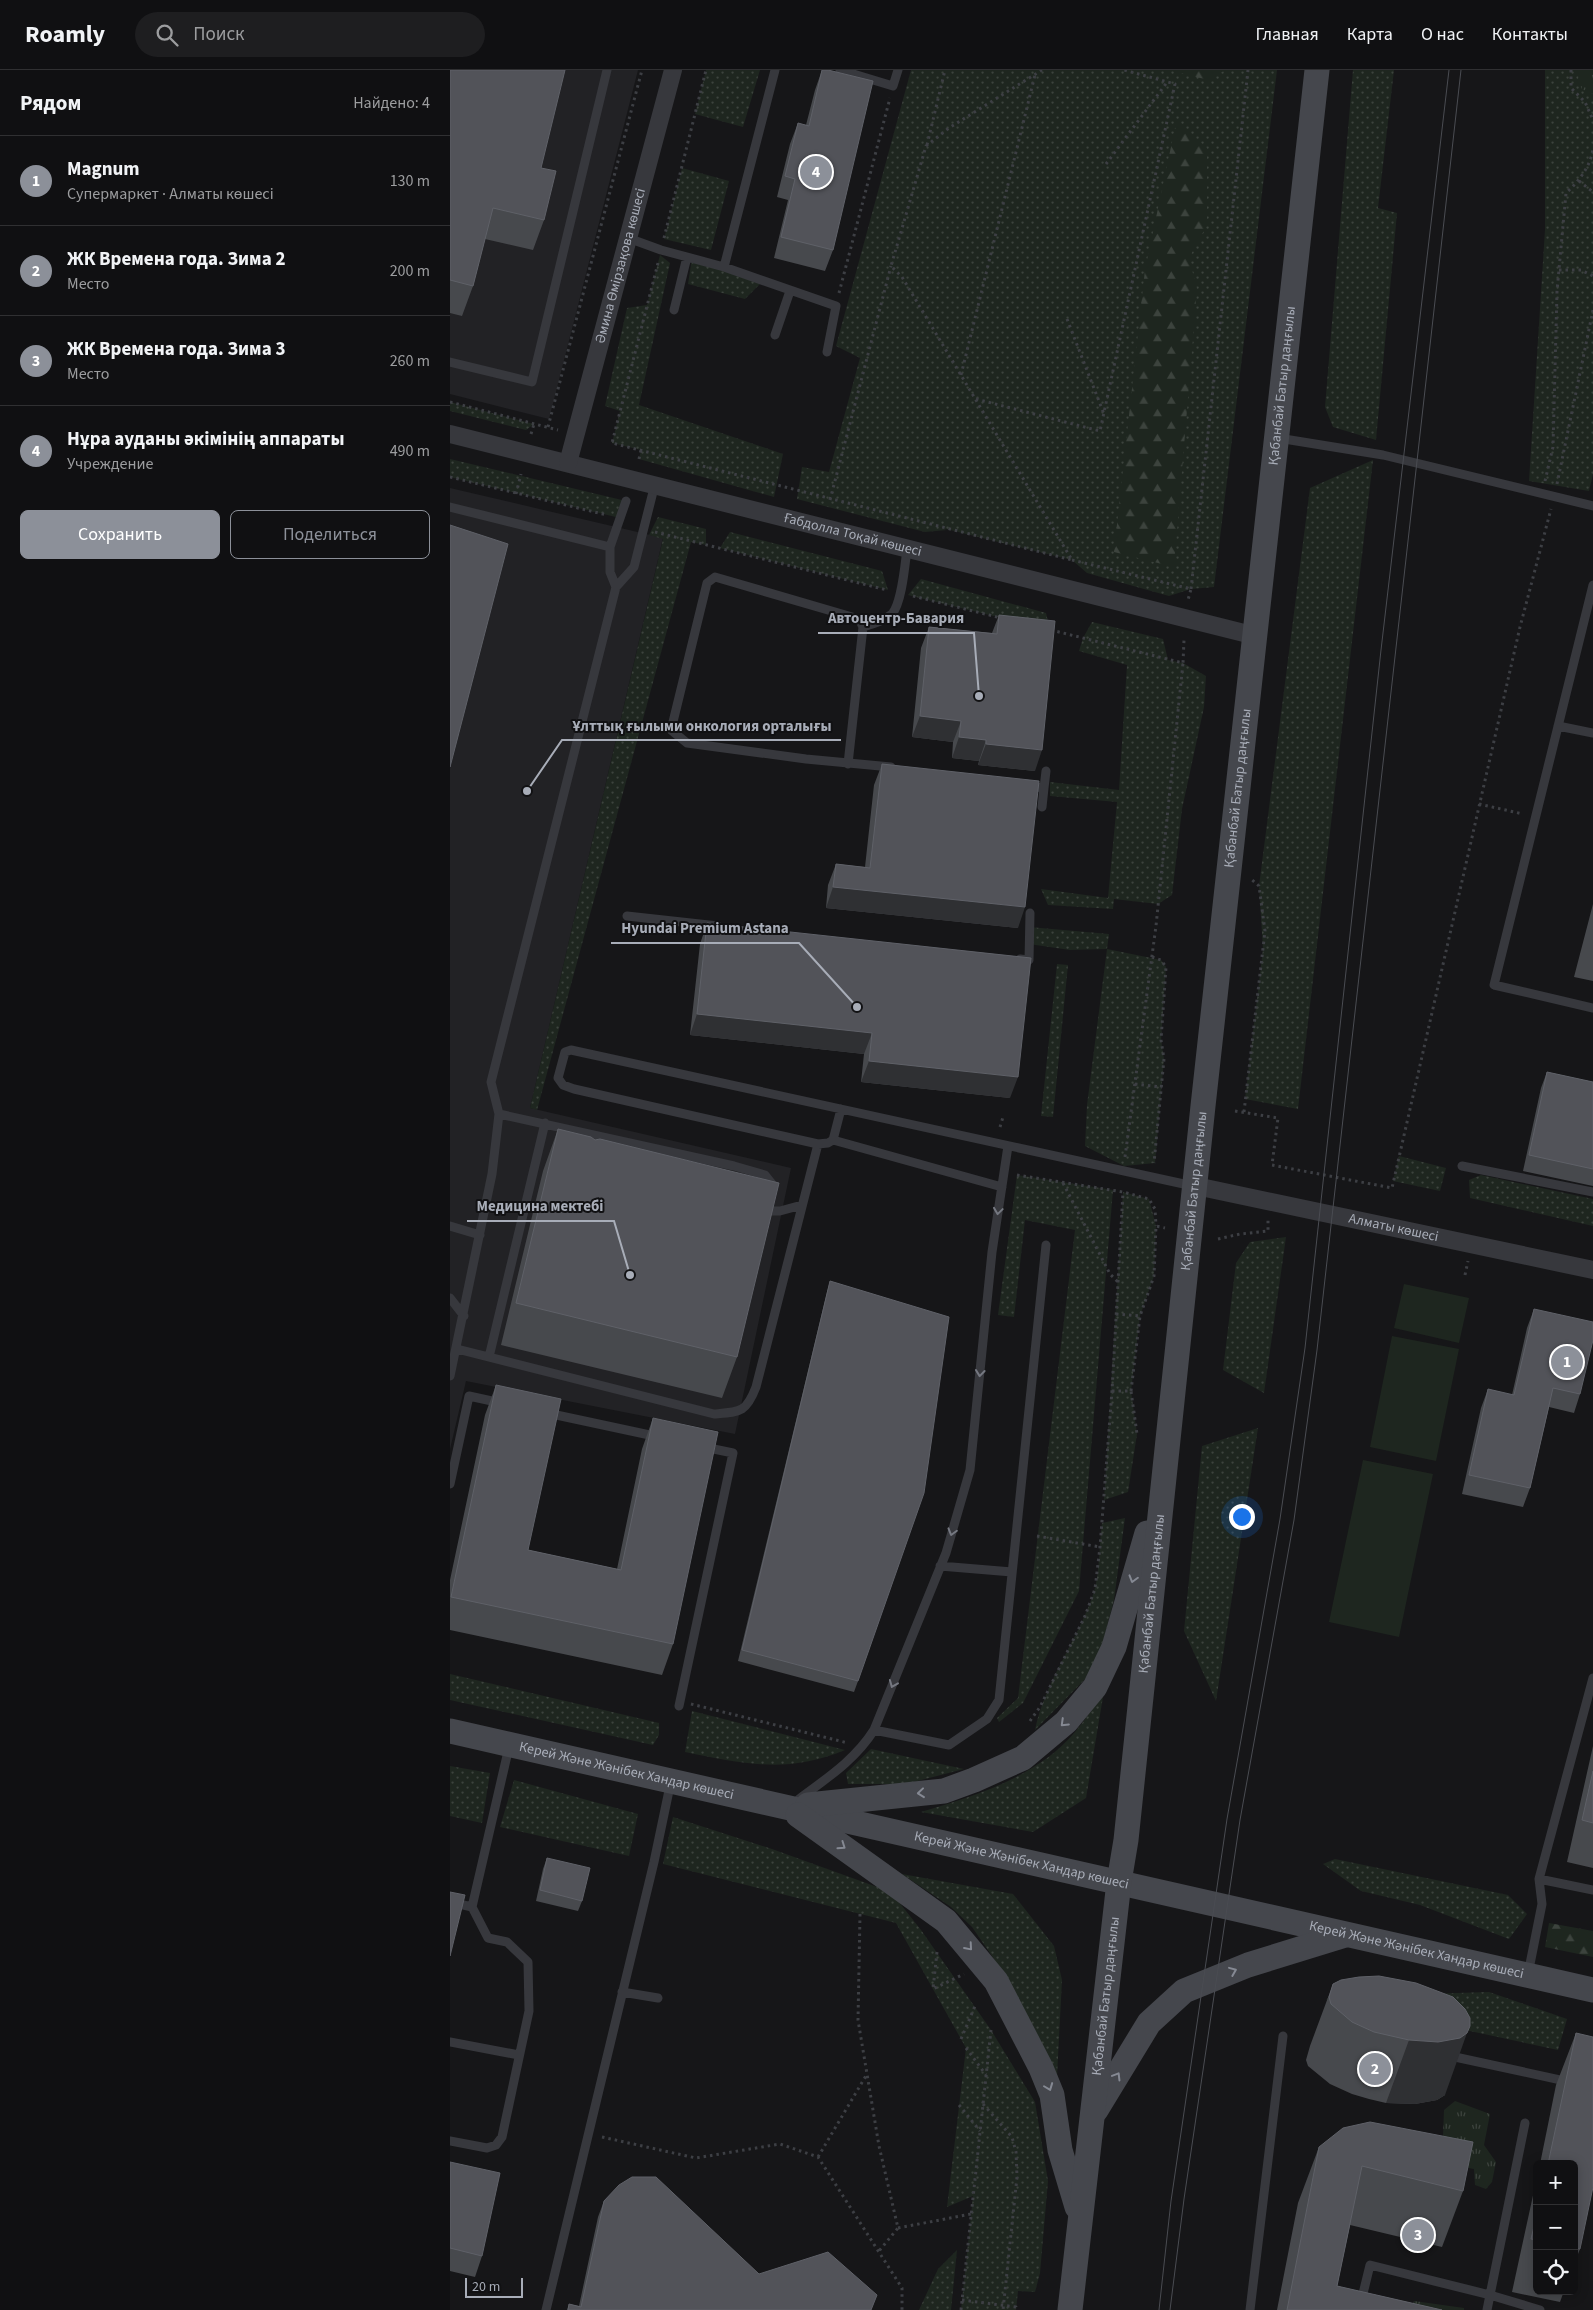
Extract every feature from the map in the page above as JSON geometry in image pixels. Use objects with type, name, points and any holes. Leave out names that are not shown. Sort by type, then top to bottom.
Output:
[{"type":"main road","name":"Қабанбай Батыр даңғылы","points":[[1070,2310],[1119,1882],[1127,1830],[1220,953],[1317,70]]},
{"type":"main road","points":[[788,1808],[944,1791],[1023,1758],[1066,1722],[1095,1687],[1114,1647],[1166,1465]]},
{"type":"main road","name":"Керей Және Жәнібек Хандар көшесі","points":[[450,1731],[1593,1990]]},
{"type":"main road","points":[[788,1808],[946,1921],[996,1980],[1042,2068],[1052,2095],[1060,2150],[1080,2218]]},
{"type":"main road","points":[[1092,2118],[1149,2023],[1184,1991],[1248,1965],[1348,1935]]},
{"type":"street","name":"Әмина Өмірзақова көшесі","points":[[568,463],[673,70]]},
{"type":"street","name":"Ғабдолла Тоқай көшесі","points":[[450,434],[1256,636]]},
{"type":"street","name":"Алматы көшесі","points":[[1196,1186],[1593,1270]]},
{"type":"lane","points":[[450,362],[532,382],[607,70]]},
{"type":"lane","points":[[724,267],[775,70]]},
{"type":"lane","points":[[840,70],[893,86],[898,70]]},
{"type":"lane","points":[[628,238],[724,267],[836,306],[827,352]]},
{"type":"lane","points":[[674,310],[687,257]]},
{"type":"lane","points":[[775,335],[790,291]]},
{"type":"lane","points":[[1277,438],[1383,455],[1593,506]]},
{"type":"lane","points":[[450,1376],[492,1174],[499,1114],[491,1082],[616,587],[634,567],[655,484]]},
{"type":"lane","points":[[616,587],[610,572],[610,547],[626,501]]},
{"type":"lane","points":[[450,507],[610,547]]},
{"type":"lane","points":[[863,627],[880,621],[893,613],[900,593],[907,549]]},
{"type":"lane","points":[[848,764],[863,627],[859,619],[715,577],[707,583],[671,730],[687,743],[848,764],[899,768]]},
{"type":"lane","points":[[1593,585],[1534,817],[1494,985],[1593,1008]]},
{"type":"lane","points":[[1558,726],[1593,733]]},
{"type":"lane","points":[[1042,807],[1046,771]]},
{"type":"lane","points":[[1015,784],[1044,788]]},
{"type":"lane","points":[[1009,958],[1029,960],[1030,913]]},
{"type":"lane","points":[[627,916],[725,927]]},
{"type":"lane","points":[[841,1109],[833,1140],[828,1143],[818,1144],[574,1089],[563,1085],[558,1078],[566,1052],[571,1050],[1196,1186]]},
{"type":"lane","points":[[499,1114],[734,1166],[765,1175],[773,1185],[770,1202],[759,1211]]},
{"type":"lane","points":[[489,1357],[545,1123]]},
{"type":"lane","points":[[833,1140],[1002,1187]]},
{"type":"lane","points":[[457,1349],[714,1414],[740,1412],[749,1405],[756,1387],[818,1144]]},
{"type":"lane","points":[[788,1808],[843,1766],[863,1747],[874,1730],[940,1566],[970,1470],[992,1252],[1008,1146]]},
{"type":"lane","points":[[1462,1166],[1593,1192]]},
{"type":"lane","points":[[750,1209],[780,1211],[802,1205]]},
{"type":"lane","points":[[450,1226],[480,1235]]},
{"type":"lane","points":[[874,1730],[949,1745],[988,1719],[999,1700],[1046,1245]]},
{"type":"lane","points":[[450,1298],[464,1316]]},
{"type":"lane","points":[[450,1484],[469,1396],[507,1404]]},
{"type":"lane","points":[[535,1410],[667,1439]]},
{"type":"lane","points":[[680,1704],[733,1453],[696,1445]]},
{"type":"lane","points":[[940,1566],[1012,1572]]},
{"type":"lane","points":[[1528,1975],[1542,1904],[1539,1879],[1593,1678]]},
{"type":"lane","points":[[450,2141],[487,2148],[496,2145],[502,2137],[529,2011],[528,1962],[507,1942],[488,1938],[472,1907],[509,1744]]},
{"type":"lane","points":[[546,2310],[671,1781]]},
{"type":"lane","points":[[1539,1879],[1593,1890]]},
{"type":"lane","points":[[450,1902],[472,1907]]},
{"type":"lane","points":[[622,1992],[658,1998]]},
{"type":"lane","points":[[1250,2310],[1283,2036]]},
{"type":"lane","points":[[450,2042],[519,2054]]},
{"type":"lane","points":[[1456,2057],[1593,2087]]},
{"type":"lane","points":[[1487,2310],[1525,2123]]},
{"type":"lane","points":[[1359,2310],[1370,2265],[1490,2295],[1540,2310]]},
{"type":"path","points":[[548,427],[642,70]]},
{"type":"path","points":[[830,500],[891,266],[926,146],[945,70]]},
{"type":"path","points":[[926,146],[949,128],[1042,70]]},
{"type":"path","points":[[975,398],[1100,431],[1175,84],[1124,70]]},
{"type":"path","points":[[1187,607],[1191,588],[1248,70]]},
{"type":"path","points":[[1571,70],[1571,88],[1585,102],[1593,120]]},
{"type":"path","points":[[961,376],[1035,75]]},
{"type":"path","points":[[1106,164],[1168,81]]},
{"type":"path","points":[[836,306],[893,86]]},
{"type":"path","points":[[1542,493],[1553,447],[1559,270],[1566,193],[1579,181],[1592,156],[1593,148]]},
{"type":"path","points":[[1579,181],[1593,192]]},
{"type":"path","points":[[891,266],[902,277],[1072,560]]},
{"type":"path","points":[[1559,270],[1581,270],[1593,276]]},
{"type":"path","points":[[1235,1111],[1278,1118],[1272,1165],[1392,1188],[1520,627],[1554,496],[1593,310]]},
{"type":"path","points":[[1066,319],[1104,414]]},
{"type":"path","points":[[450,402],[558,430]]},
{"type":"path","points":[[531,434],[534,424]]},
{"type":"path","points":[[639,459],[641,450]]},
{"type":"path","points":[[516,494],[521,474]]},
{"type":"path","points":[[450,477],[620,518]]},
{"type":"path","points":[[792,490],[1191,588]]},
{"type":"path","points":[[643,529],[1002,618]]},
{"type":"path","points":[[1050,630],[1183,664]]},
{"type":"path","points":[[1124,1166],[1152,957],[1184,640]]},
{"type":"path","points":[[1480,804],[1534,817]]},
{"type":"path","points":[[1244,1112],[1265,931],[1259,886],[1247,875]]},
{"type":"path","points":[[1147,1164],[1155,1163],[1164,1059],[1161,1040],[1166,967],[1161,960],[1152,957]]},
{"type":"path","points":[[1135,1084],[1162,1087]]},
{"type":"path","points":[[1000,1127],[1003,1117]]},
{"type":"path","points":[[1003,1173],[1123,1192],[1149,1199],[1155,1209],[1154,1276],[1140,1316],[1131,1391],[1137,1434]]},
{"type":"path","points":[[1063,1182],[1110,1274],[1118,1282]]},
{"type":"path","points":[[1030,1722],[1040,1707],[1085,1616],[1094,1589],[1100,1547],[1112,1391],[1123,1192]]},
{"type":"path","points":[[1218,1240],[1240,1234],[1268,1231],[1269,1212]]},
{"type":"path","points":[[1156,1226],[1165,1228]]},
{"type":"path","points":[[1116,1314],[1140,1316]]},
{"type":"path","points":[[1112,1391],[1131,1391]]},
{"type":"path","points":[[1037,1536],[1100,1547]]},
{"type":"path","points":[[680,1704],[863,1747]]},
{"type":"path","points":[[860,1914],[858,2020],[879,2146],[898,2228]]},
{"type":"path","points":[[937,1952],[933,1988],[956,1979]]},
{"type":"path","points":[[961,2039],[975,2006]]},
{"type":"path","points":[[960,2310],[992,2030]]},
{"type":"path","points":[[966,2048],[987,2075]]},
{"type":"path","points":[[818,2157],[867,2073]]},
{"type":"path","points":[[983,2104],[1012,2137],[1016,2152],[1017,2177],[1003,2308]]},
{"type":"path","points":[[959,2105],[980,2131]]},
{"type":"path","points":[[588,2134],[696,2158],[780,2144],[818,2157],[902,2288],[902,2310]]},
{"type":"path","points":[[879,2251],[898,2228],[971,2214]]},
{"type":"path","points":[[962,2300],[1003,2308],[1016,2307],[1016,2310]]},
{"type":"shaded area","points":[[450,70],[638,70],[549,419],[450,394]]},
{"type":"shaded area","points":[[450,488],[663,538],[530,1108],[791,1168],[735,1434],[466,1381],[450,1449]]},
{"type":"green space","points":[[706,70],[760,70],[743,127],[695,114]]},
{"type":"green space","points":[[911,70],[1277,70],[1214,587],[1191,589],[1169,596],[1087,573],[1072,560],[938,527],[947,530],[925,532],[797,499],[802,467],[829,472],[860,358],[836,346]]},
{"type":"green space","points":[[1169,70],[1225,70],[1208,80]]},
{"type":"green space","points":[[1353,70],[1394,70],[1378,208],[1397,213],[1376,440],[1333,427],[1325,407]]},
{"type":"green space","points":[[1545,70],[1593,70],[1593,474],[1589,491],[1529,481],[1545,230]]},
{"type":"green space","points":[[1579,70],[1593,70],[1593,94],[1582,89],[1578,81]]},
{"type":"green space","points":[[1176,123],[1207,148],[1207,225],[1189,258],[1197,289],[1174,567],[1114,552],[1145,270]]},
{"type":"green space","points":[[682,168],[729,181],[711,250],[664,239]]},
{"type":"green space","points":[[660,255],[670,263],[639,405],[783,454],[774,497],[639,459],[641,450],[612,443],[620,411],[605,406],[627,308],[647,305]]},
{"type":"green space","points":[[692,258],[762,282],[745,299],[688,284]]},
{"type":"green space","points":[[450,402],[534,424],[526,430],[450,411]]},
{"type":"green space","points":[[450,459],[626,501],[620,518],[450,477]]},
{"type":"green space","points":[[1373,460],[1298,1109],[1245,1099],[1263,949],[1259,886],[1310,488]]},
{"type":"green space","points":[[658,517],[706,529],[706,545],[691,542],[537,1110],[530,1108],[663,539],[649,535]]},
{"type":"green space","points":[[730,532],[882,571],[888,590],[720,548]]},
{"type":"green space","points":[[921,579],[1046,613],[1050,630],[908,595]]},
{"type":"green space","points":[[1092,622],[1163,639],[1168,660],[1183,663],[1206,676],[1204,707],[1182,809],[1172,895],[1158,904],[1114,899],[1113,909],[1048,905],[1041,889],[1108,898],[1117,802],[1050,796],[1050,782],[1119,790],[1127,665],[1079,651],[1083,638]]},
{"type":"green space","points":[[1029,927],[1109,934],[1107,949],[1070,950],[1029,944]]},
{"type":"green space","points":[[1107,949],[1161,960],[1166,967],[1161,1040],[1164,1059],[1155,1163],[1124,1166],[1085,1146],[1087,1105]]},
{"type":"green space","points":[[1057,964],[1068,965],[1053,1117],[1041,1116]]},
{"type":"green space","points":[[1399,1156],[1446,1168],[1440,1191],[1393,1181]]},
{"type":"green space","points":[[1017,1175],[1113,1190],[1079,1591],[1023,1703],[999,1722],[997,1718],[1018,1698],[1075,1230],[1025,1220],[1014,1317],[998,1315]]},
{"type":"green space","points":[[1481,1175],[1593,1199],[1593,1226],[1470,1198],[1469,1180]]},
{"type":"green space","points":[[1123,1192],[1149,1199],[1156,1226],[1154,1276],[1140,1316],[1131,1391],[1137,1434],[1128,1492],[1104,1500]]},
{"type":"green space","points":[[1286,1237],[1264,1393],[1223,1370],[1236,1263],[1250,1242]]},
{"type":"green space","points":[[1404,1284],[1469,1298],[1459,1343],[1394,1328]]},
{"type":"green space","points":[[1392,1336],[1459,1349],[1436,1461],[1370,1447]]},
{"type":"green space","points":[[1258,1428],[1216,1701],[1184,1631],[1202,1446]]},
{"type":"green space","points":[[1363,1460],[1433,1474],[1399,1637],[1329,1622]]},
{"type":"green space","points":[[1125,1518],[1114,1600],[1096,1668],[1035,1730],[1046,1695],[1094,1592],[1102,1523]]},
{"type":"green space","points":[[450,1674],[659,1723],[659,1735],[653,1745],[450,1700]]},
{"type":"green space","points":[[1104,1691],[1086,1798],[1033,1832],[921,1812],[983,1792],[1024,1773],[1060,1748],[1087,1717]]},
{"type":"green space","points":[[692,1711],[845,1750],[804,1762],[766,1765],[685,1752]]},
{"type":"green space","points":[[871,1749],[964,1769],[906,1784],[848,1784],[846,1773]]},
{"type":"green space","points":[[450,1766],[490,1773],[482,1823],[450,1816]]},
{"type":"green space","points":[[514,1780],[638,1814],[629,1856],[500,1827]]},
{"type":"green space","points":[[673,1817],[772,1849],[891,1892],[921,1930],[991,2030],[1035,2102],[1048,2181],[1040,2273],[1035,2292],[1018,2291],[1016,2310],[961,2310],[973,2196],[947,2207],[966,2048],[896,1923],[663,1864]]},
{"type":"green space","points":[[1335,1859],[1508,1895],[1527,1914],[1509,1939],[1420,1905],[1361,1891],[1323,1864]]},
{"type":"green space","points":[[902,1874],[1013,1894],[1054,1946],[1062,1980],[1057,2077],[992,1956],[972,1927],[951,1907]]},
{"type":"green space","points":[[1549,1923],[1593,1931],[1593,1957],[1545,1947]]},
{"type":"green space","points":[[1489,1992],[1567,2019],[1558,2050],[1326,2000],[1329,1997]]},
{"type":"green space","points":[[1455,2101],[1490,2114],[1484,2145],[1496,2162],[1492,2182],[1486,2189],[1475,2185],[1474,2169],[1442,2163],[1444,2110]]},
{"type":"green space","points":[[957,2250],[951,2310],[919,2310],[938,2269]]},
{"type":"green space","points":[[1414,2301],[1464,2308],[1464,2310],[1411,2310]]},
{"type":"building","points":[[450,70],[565,70],[541,168],[556,171],[544,220],[493,208],[473,286],[450,280]]},
{"type":"building","points":[[822,70],[873,81],[833,250],[781,237],[795,179],[785,176],[798,123],[809,126]]},
{"type":"building","points":[[450,525],[508,544],[450,767]]},
{"type":"building","points":[[999,615],[1055,621],[1042,750],[986,744],[986,740],[959,737],[961,721],[920,716],[929,627],[997,634]]},
{"type":"building","points":[[882,764],[1039,781],[1025,907],[833,887],[836,864],[870,868]]},
{"type":"building","points":[[707,923],[1031,958],[1018,1077],[869,1061],[872,1033],[697,1014]]},
{"type":"building","points":[[1547,1072],[1593,1082],[1593,1169],[1529,1155]]},
{"type":"building","points":[[558,1129],[591,1137],[595,1140],[600,1139],[779,1183],[737,1357],[516,1303]]},
{"type":"building","points":[[830,1281],[949,1317],[924,1493],[858,1681],[742,1650]]},
{"type":"building","points":[[1534,1309],[1593,1322],[1593,1340],[1580,1394],[1553,1388],[1530,1488],[1469,1475],[1488,1389],[1514,1395]]},
{"type":"building","points":[[496,1385],[561,1399],[528,1550],[621,1570],[653,1418],[718,1432],[673,1644],[451,1597]]},
{"type":"building","points":[[1593,1771],[1593,1823],[1582,1820]]},
{"type":"building","points":[[547,1858],[590,1868],[582,1901],[540,1890]]},
{"type":"building","points":[[450,1892],[465,1895],[450,1956]]},
{"type":"building","points":[[1379,1976],[1416,1983],[1453,1997],[1465,2009],[1470,2018],[1470,2026],[1467,2033],[1460,2038],[1438,2042],[1409,2040],[1374,2032],[1352,2022],[1331,2004],[1329,1997],[1333,1984],[1341,1980]]},
{"type":"building","points":[[1576,2033],[1593,2037],[1593,2187],[1580,2249],[1578,2249],[1578,2160],[1549,2160]]},
{"type":"building","points":[[1370,2122],[1473,2142],[1463,2191],[1362,2166],[1337,2286],[1442,2310],[1287,2310],[1319,2147],[1343,2128]]},
{"type":"building","points":[[450,2162],[500,2173],[482,2256],[450,2248]]},
{"type":"building","points":[[632,2177],[656,2177],[759,2274],[828,2252],[877,2295],[871,2310],[568,2310],[569,2304],[581,2307],[604,2201],[619,2185]]},
{"type":"tram line","points":[[1159,2310],[1171,2201],[1227,1819],[1280,1519],[1305,1348],[1381,650],[1449,70]]},
{"type":"tram line","points":[[1170,2310],[1184,2199],[1240,1820],[1294,1520],[1317,1350],[1461,70]]},
{"type":"place","name":"Нұра ауданы әкімінің аппараты","points":[[816,172]]},
{"type":"place","name":"Автоцентр-Бавария","points":[[979,696]]},
{"type":"place","name":"Ұлттық ғылыми онкология орталығы","points":[[527,791]]},
{"type":"place","name":"Hyundai Premium Astana","points":[[857,1007]]},
{"type":"place","name":"Медицина мектебі","points":[[630,1275]]},
{"type":"place","name":"Magnum","points":[[1567,1362]]},
{"type":"place","name":"ЖК Времена года. Зима 2","points":[[1375,2069]]},
{"type":"place","name":"ЖК Времена года. Зима 3","points":[[1418,2235]]}]
